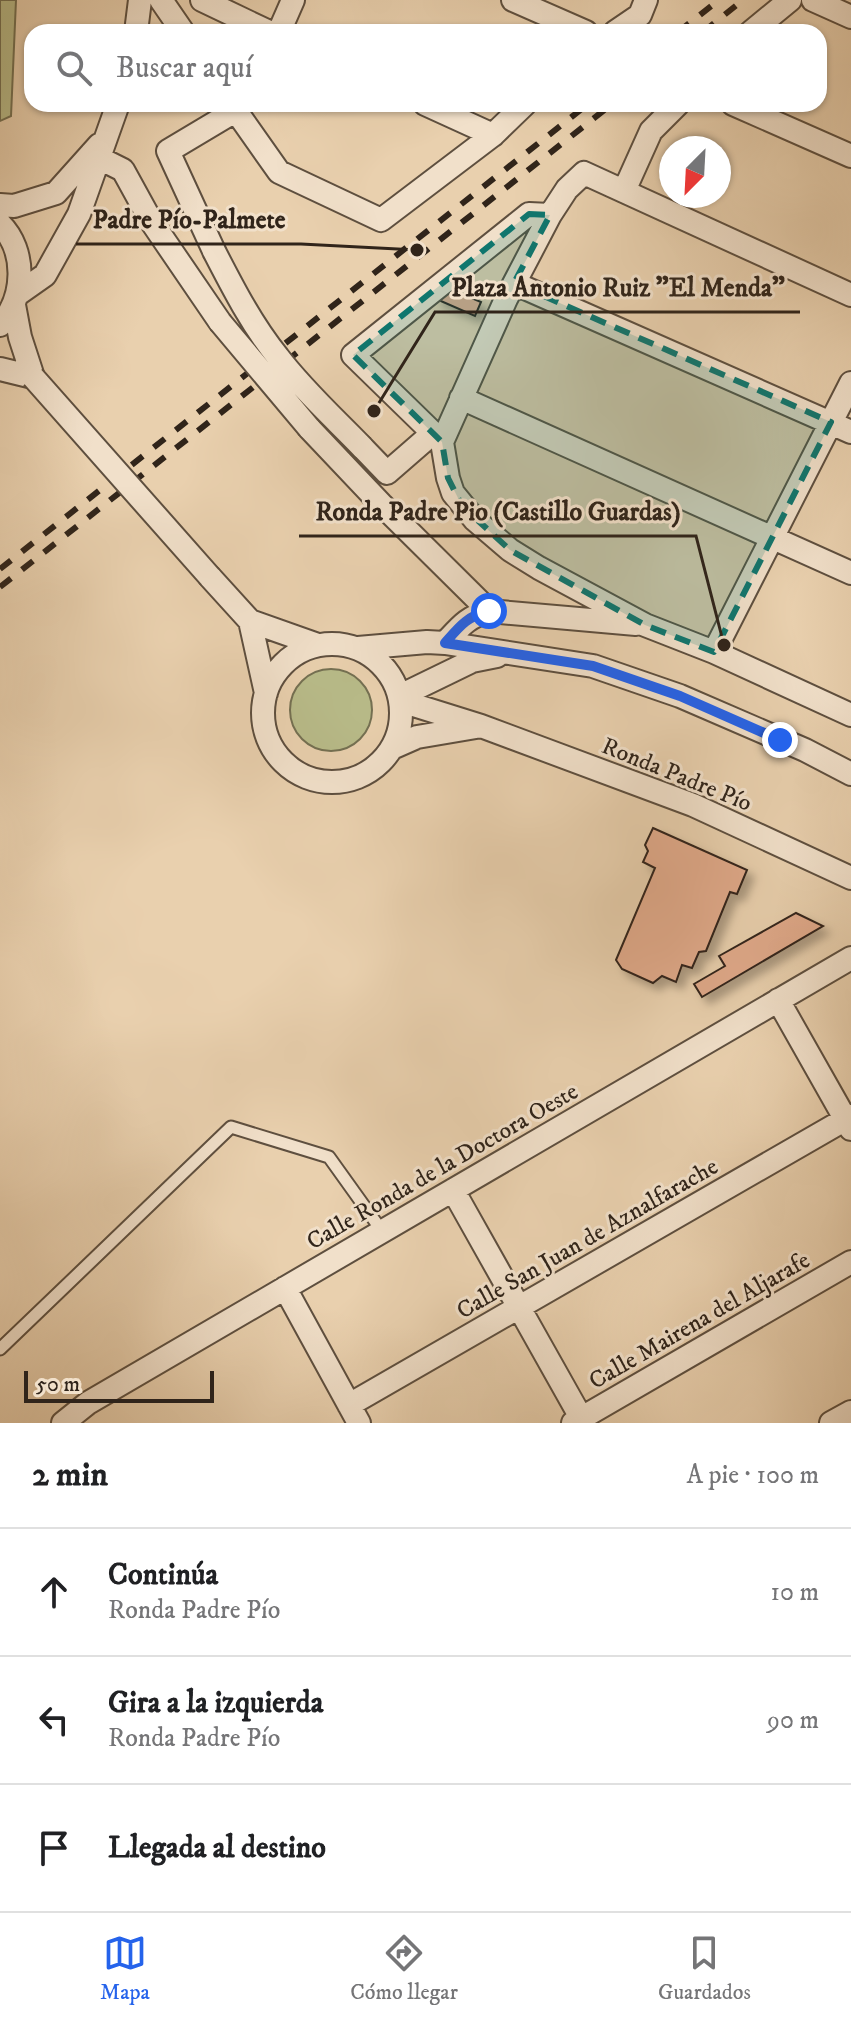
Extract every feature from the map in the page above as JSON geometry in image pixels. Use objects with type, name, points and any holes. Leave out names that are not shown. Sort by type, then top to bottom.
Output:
[{"type":"street","points":[[137,24],[140,0]]},
{"type":"street","points":[[161,0],[178,24]]},
{"type":"street","points":[[202,0],[252,24]]},
{"type":"street","points":[[282,24],[293,0]]},
{"type":"street","points":[[513,0],[568,24]]},
{"type":"street","points":[[761,24],[790,0]]},
{"type":"street","points":[[813,0],[851,17]]},
{"type":"street","points":[[624,24],[643,8]]},
{"type":"street","points":[[0,325],[16,299],[45,275],[79,214],[98,150],[115,112]]},
{"type":"street","points":[[226,112],[168,151],[214,251],[239,298],[278,358],[394,479],[438,437],[461,398],[506,299],[550,215],[567,189],[584,173],[851,295]]},
{"type":"street","points":[[239,112],[279,172],[381,220],[493,135],[517,112]]},
{"type":"street","points":[[443,112],[493,135]]},
{"type":"street","points":[[624,191],[651,131],[670,112]]},
{"type":"street","points":[[751,112],[851,156]]},
{"type":"street","points":[[0,205],[14,206],[56,193],[98,150]]},
{"type":"street","points":[[98,150],[123,170],[151,221],[220,322],[309,428],[489,611]]},
{"type":"street","points":[[550,215],[529,214],[353,355],[438,437],[453,493],[475,520],[510,550],[645,625],[714,652],[851,715]]},
{"type":"street","points":[[0,224],[15,249],[20,271],[16,299],[20,337],[33,377],[250,621],[318,645]]},
{"type":"street","points":[[512,289],[525,288],[841,427]]},
{"type":"street","points":[[0,369],[33,377]]},
{"type":"street","points":[[714,652],[772,537],[841,427],[851,383]]},
{"type":"street","points":[[461,398],[851,573]]},
{"type":"street","points":[[445,643],[463,623],[476,614],[489,611],[645,625]]},
{"type":"street","points":[[250,621],[266,693]]},
{"type":"street","points":[[358,648],[377,659],[391,676],[400,699],[401,725],[392,748],[379,764],[362,776],[341,781],[321,780],[301,774],[285,763],[273,748],[265,729],[263,710],[266,693],[283,663],[299,652],[318,645],[338,644],[358,648],[427,642],[593,666],[680,696],[805,750],[851,774]]},
{"type":"street","points":[[400,699],[472,661],[514,653]]},
{"type":"street","name":"Ronda Padre Pío","points":[[400,699],[693,805],[851,878]]},
{"type":"street","points":[[392,748],[417,737],[481,726]]},
{"type":"street","name":"Calle Ronda de la Doctora Oeste","points":[[63,1423],[88,1403],[851,958]]},
{"type":"street","points":[[778,1000],[849,1122]]},
{"type":"street","name":"Calle San Juan de Aznalfarache","points":[[354,1414],[519,1307],[849,1122]]},
{"type":"street","points":[[453,1190],[579,1421]]},
{"type":"street","name":"Calle Mairena del Aljarafe","points":[[579,1421],[851,1262]]},
{"type":"street","points":[[285,1288],[354,1414]]},
{"type":"street","points":[[831,1423],[851,1412]]},
{"type":"lane","points":[[0,1349],[231,1127],[329,1157],[382,1231]]},
{"type":"highlighted area","points":[[529,214],[550,215],[514,283],[831,422],[714,652],[645,625],[510,550],[462,506],[448,478],[442,442],[353,355]]},
{"type":"green space","points":[[0,0],[16,0],[11,116],[0,121]]},
{"type":"green space","points":[[331,669],[347,672],[360,681],[369,694],[372,710],[369,726],[360,739],[347,748],[331,751],[315,748],[302,739],[293,726],[290,710],[293,694],[302,681],[315,672]]},
{"type":"building","points":[[443,286],[481,302],[475,316],[434,298]]},
{"type":"building","points":[[653,828],[747,870],[737,894],[730,892],[706,951],[699,952],[692,968],[682,965],[676,982],[662,976],[653,983],[622,969],[616,960],[655,868],[643,862],[648,851],[645,845]]},
{"type":"building","points":[[796,913],[823,926],[702,997],[694,984],[725,966],[719,956]]},
{"type":"railway","points":[[688,24],[719,0]]},
{"type":"railway","points":[[713,24],[743,0]]},
{"type":"railway","points":[[0,569],[578,112]]},
{"type":"railway","points":[[0,587],[602,112]]},
{"type":"place","name":"Padre Pío-Palmete","points":[[417,250]]},
{"type":"place","name":"Plaza Antonio Ruiz \"El Menda\"","points":[[374,411]]},
{"type":"place","name":"Ronda Padre Pio (Castillo Guardas)","points":[[724,645]]},
{"type":"route","points":[[489,611],[476,614],[463,623],[445,643],[593,666],[680,696],[780,740]]}]
